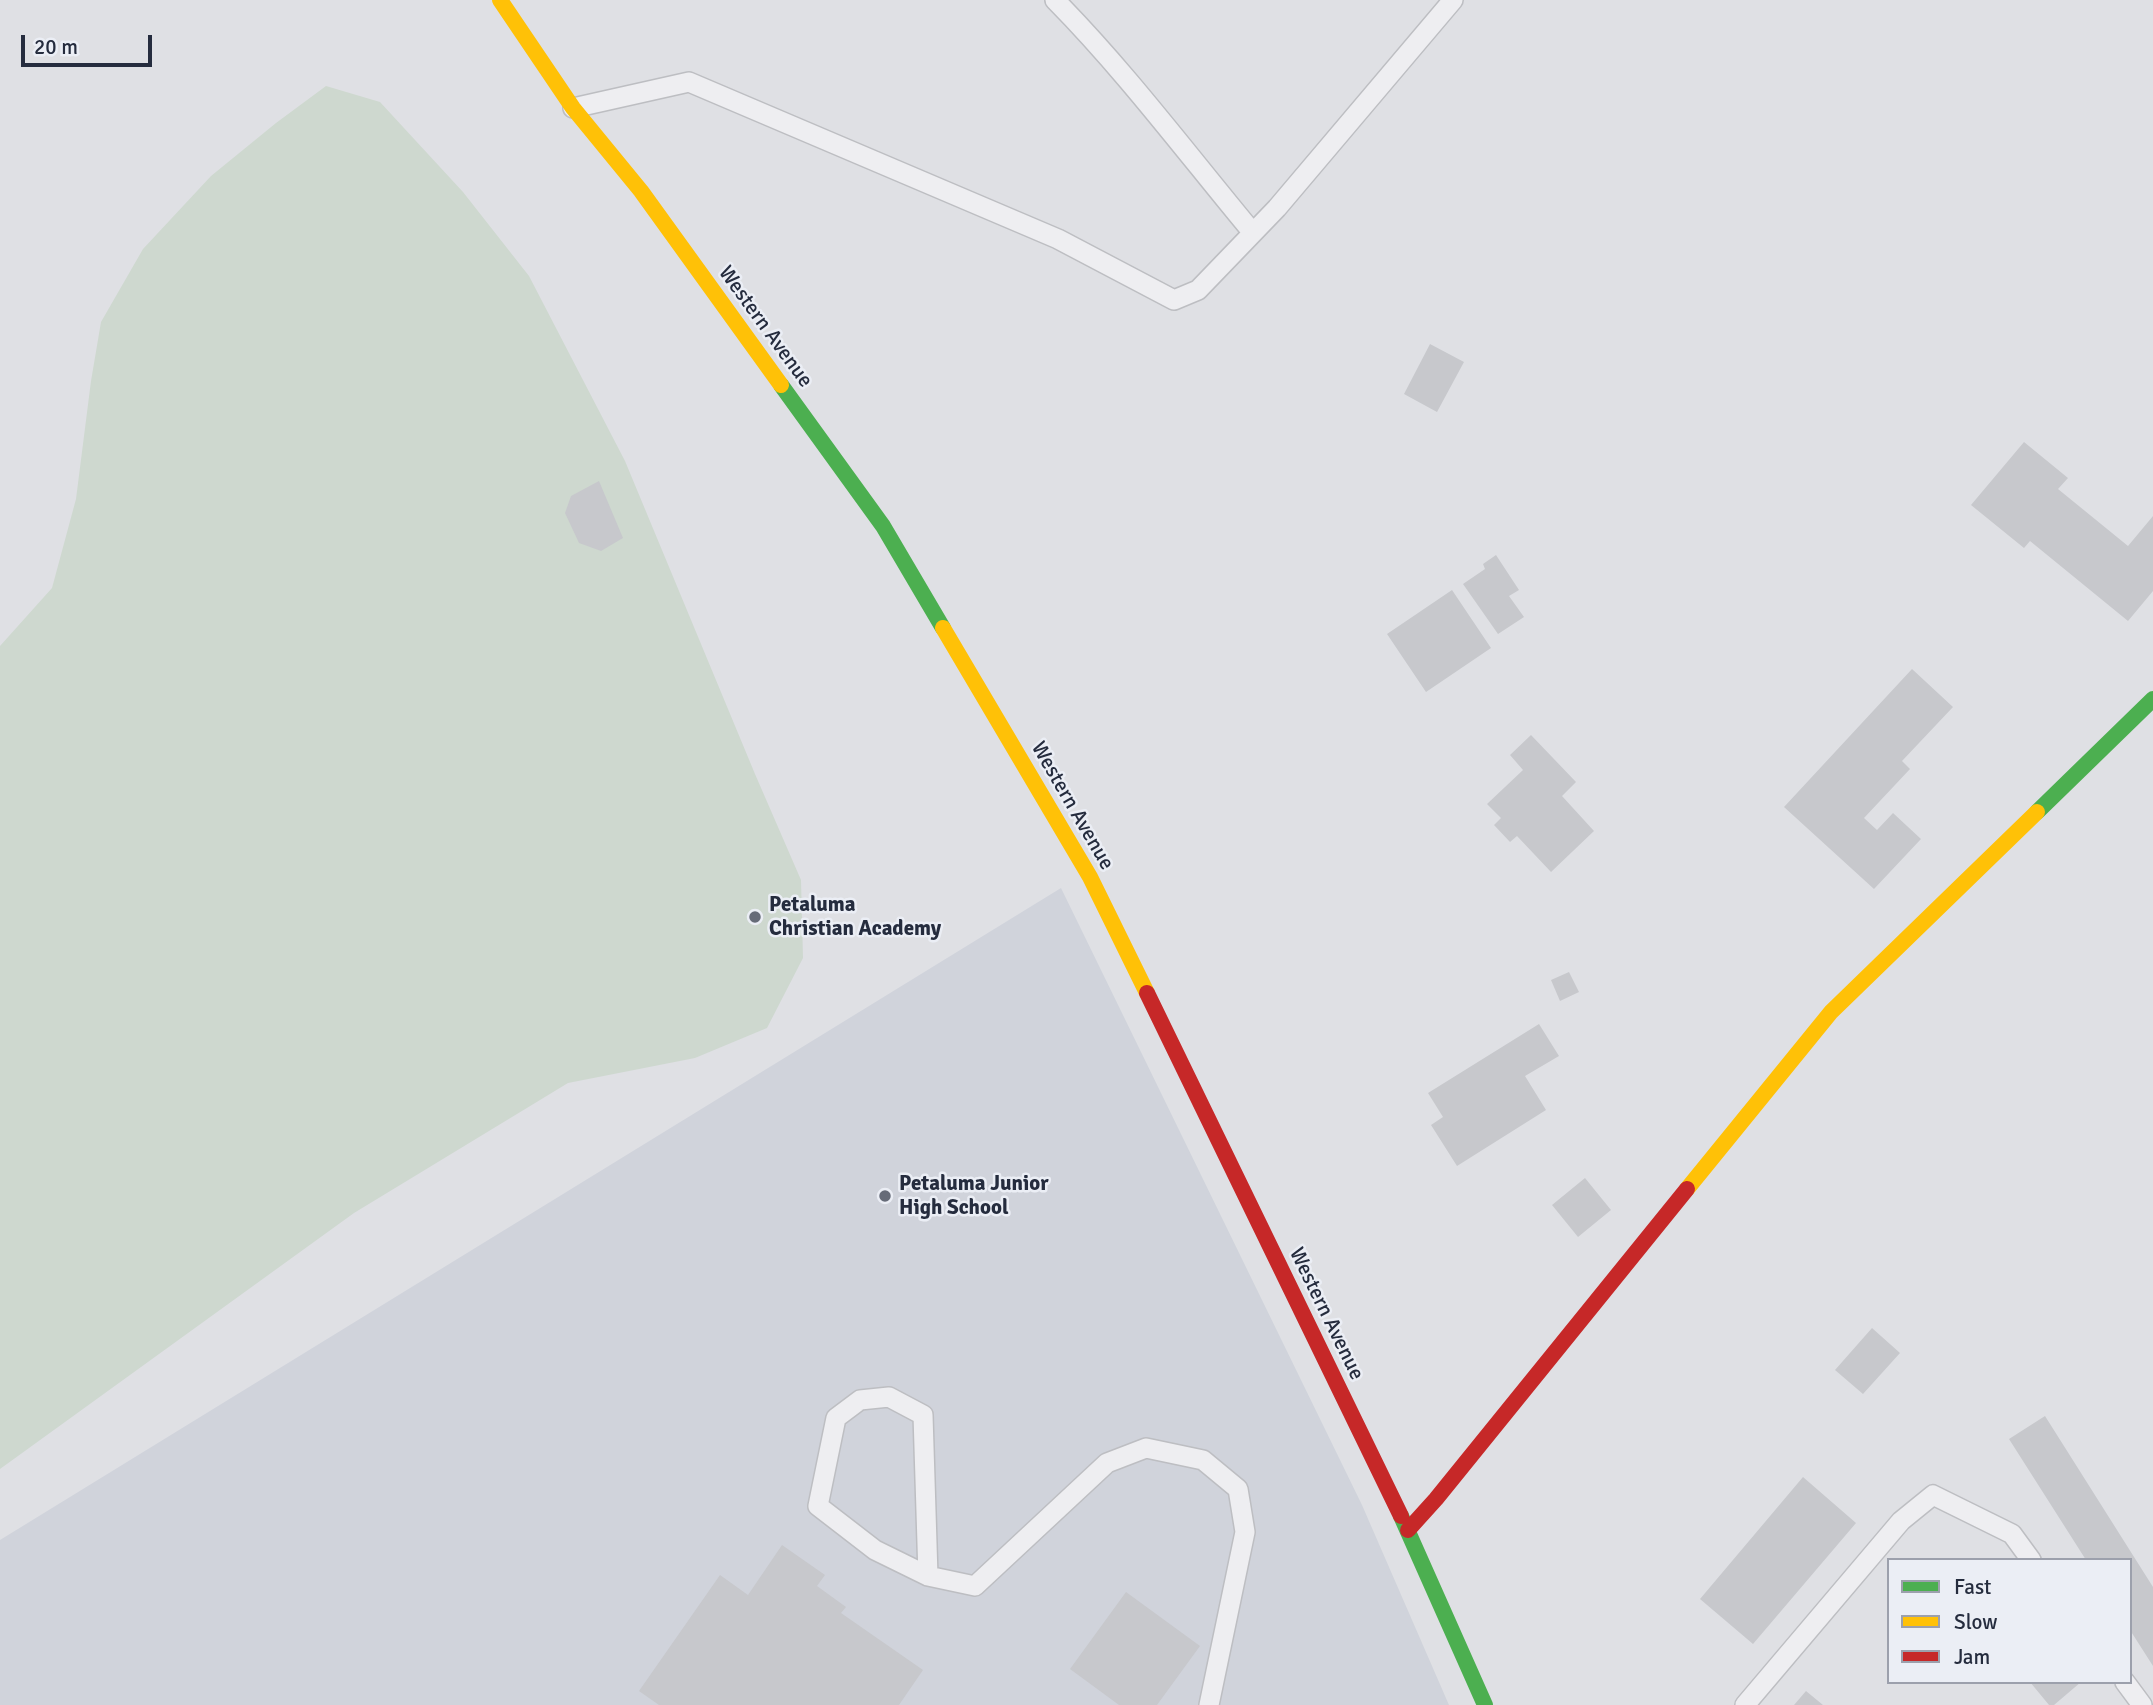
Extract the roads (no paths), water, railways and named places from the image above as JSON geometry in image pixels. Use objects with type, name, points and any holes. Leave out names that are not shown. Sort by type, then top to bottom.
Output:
[{"type":"street","name":"Western Avenue","points":[[500,0],[573,108],[641,191],[883,526],[1084,865],[1408,1530],[1485,1705]]},
{"type":"street","points":[[1408,1530],[1436,1500],[1830,1012],[2153,699]]},
{"type":"lane","points":[[1055,0],[1158,116],[1253,233]]},
{"type":"lane","points":[[573,108],[689,82],[1058,239],[1174,300],[1198,290],[1277,208],[1454,0]]},
{"type":"lane","points":[[928,1576],[923,1415],[889,1397],[860,1400],[836,1418],[818,1506],[876,1550],[928,1576],[975,1586],[1107,1463],[1146,1448],[1203,1460],[1238,1489],[1245,1532],[1209,1705]]},
{"type":"lane","points":[[1745,1705],[1901,1521],[1933,1495],[2012,1534],[2030,1558]]},
{"type":"lane","points":[[2126,1684],[2142,1705]]},
{"type":"place","name":"Petaluma Christian Academy","points":[[755,917]]},
{"type":"place","name":"Petaluma Junior High School","points":[[885,1196]]}]
